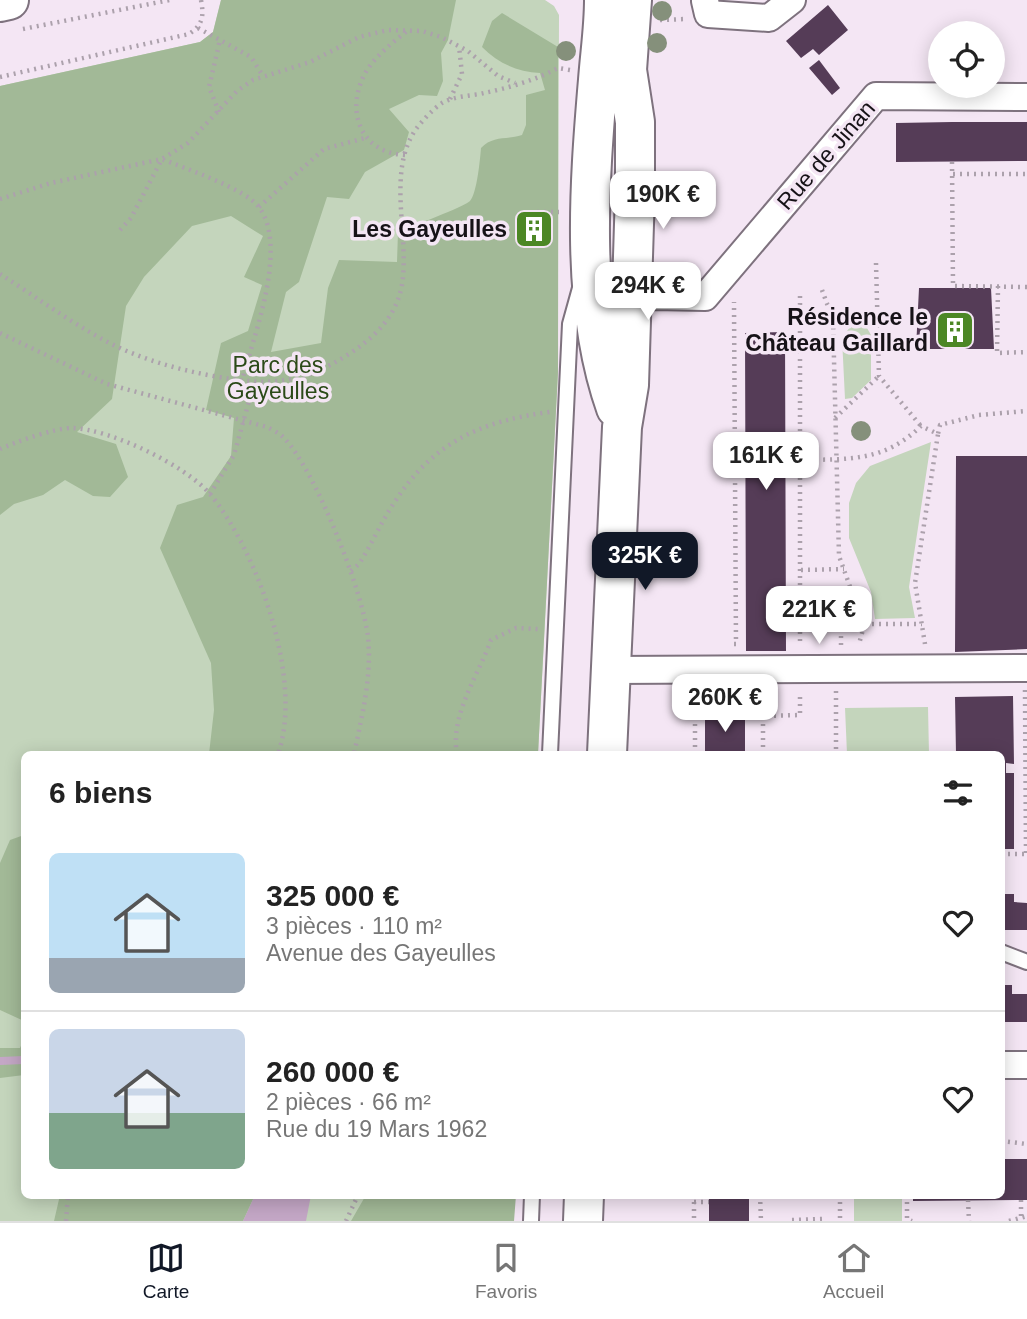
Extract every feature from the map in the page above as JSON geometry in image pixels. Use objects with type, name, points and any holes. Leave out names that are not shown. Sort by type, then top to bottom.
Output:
[{"type":"street","points":[[706,8],[769,18],[792,0]]},
{"type":"street","points":[[622,6],[603,54],[598,77],[591,246],[591,301],[608,386],[622,427]]},
{"type":"street","points":[[607,751],[622,427],[629,385],[635,157],[635,122],[627,70],[622,6]]},
{"type":"street","name":"Rue de Jinan","points":[[631,301],[655,296],[705,297],[876,96],[1027,97]]},
{"type":"street","points":[[591,301],[631,301]]},
{"type":"street","points":[[611,670],[1026,668]]},
{"type":"street","points":[[1005,1065],[1027,1065]]},
{"type":"street","points":[[583,1221],[584,1199]]},
{"type":"lane","points":[[550,751],[570,324],[591,246]]},
{"type":"lane","points":[[1005,954],[1027,962]]},
{"type":"lane","points":[[531,1221],[532,1199]]},
{"type":"path","points":[[7,11],[170,0]]},
{"type":"path","points":[[0,77],[171,40],[198,27],[202,20],[201,0]]},
{"type":"path","points":[[622,6],[676,20],[706,8]]},
{"type":"path","points":[[198,27],[251,57],[264,77]]},
{"type":"path","points":[[0,199],[51,183],[162,159],[188,143],[237,91],[264,77],[310,62],[359,37],[387,30],[422,32],[458,45],[498,76],[516,83]]},
{"type":"path","points":[[405,155],[386,154],[365,138],[356,102],[367,70],[385,49],[407,31]]},
{"type":"path","points":[[219,112],[209,87],[220,40]]},
{"type":"path","points":[[0,274],[119,348],[158,364],[242,381],[274,384],[338,361],[370,340],[386,323],[397,303],[402,284],[405,248],[402,175],[405,155],[415,130],[450,99],[463,74],[458,45]]},
{"type":"path","points":[[450,99],[541,78],[558,68],[598,77]]},
{"type":"path","points":[[259,207],[324,149],[365,138]]},
{"type":"path","points":[[162,159],[241,194],[259,207],[270,236],[270,269],[242,381]]},
{"type":"path","points":[[120,230],[131,218],[162,159]]},
{"type":"path","points":[[953,162],[953,286],[1027,287]]},
{"type":"path","points":[[953,174],[1027,174]]},
{"type":"path","points":[[876,263],[878,376],[921,426],[938,434]]},
{"type":"path","points":[[998,286],[997,353],[1027,352]]},
{"type":"path","points":[[821,290],[834,320],[839,556],[853,595],[867,615],[843,669]]},
{"type":"path","points":[[763,716],[800,715],[800,296]]},
{"type":"path","points":[[724,644],[736,644],[734,298]]},
{"type":"path","points":[[834,320],[876,320]]},
{"type":"path","points":[[0,333],[107,384],[267,427],[284,437],[299,458],[351,570],[363,606],[369,667],[355,751]]},
{"type":"path","points":[[835,418],[878,376]]},
{"type":"path","points":[[210,494],[234,455],[254,383]]},
{"type":"path","points":[[930,668],[915,583],[940,425],[979,415],[1027,411]]},
{"type":"path","points":[[351,570],[359,564],[403,491],[428,460],[457,438],[514,417],[565,412]]},
{"type":"path","points":[[802,460],[864,459],[907,439],[921,426]]},
{"type":"path","points":[[0,449],[69,428],[86,430],[158,458],[193,479],[210,494],[245,552],[271,611],[286,690],[287,719],[279,751]]},
{"type":"path","points":[[801,570],[844,569]]},
{"type":"path","points":[[836,751],[843,669],[841,611],[853,595]]},
{"type":"path","points":[[864,624],[922,624]]},
{"type":"path","points":[[456,751],[460,711],[491,640],[516,628],[556,630]]},
{"type":"path","points":[[1005,854],[1027,854],[1026,668]]},
{"type":"path","points":[[695,751],[695,705],[751,704],[763,716],[763,751]]},
{"type":"path","points":[[1005,1141],[1027,1144]]},
{"type":"path","points":[[66,1221],[68,1199]]},
{"type":"path","points":[[346,1221],[356,1199]]},
{"type":"path","points":[[694,1199],[694,1221]]},
{"type":"path","points":[[698,1199],[709,1202]]},
{"type":"path","points":[[760,1199],[761,1221]]},
{"type":"path","points":[[840,1199],[840,1221]]},
{"type":"path","points":[[907,1199],[907,1219],[912,1221]]},
{"type":"path","points":[[968,1200],[969,1221]]},
{"type":"path","points":[[1009,1221],[1024,1217],[1021,1200]]},
{"type":"path","points":[[792,1220],[822,1219]]},
{"type":"green space","name":"Parc des Gayeulles","points":[[221,0],[545,0],[554,6],[559,15],[558,372],[538,751],[21,751],[21,1199],[376,1199],[367,1221],[0,1221],[0,86],[200,42],[213,32]]},
{"type":"green space","name":"Parc des Gayeulles","points":[[221,0],[456,0],[448,40],[441,53],[443,81],[437,96],[419,95],[389,109],[409,132],[404,150],[365,172],[349,199],[327,197],[299,282],[286,292],[271,352],[321,343],[328,288],[339,260],[397,262],[398,232],[470,201],[476,184],[481,148],[495,139],[522,135],[526,125],[526,95],[545,90],[540,73],[508,66],[482,47],[492,21],[502,13],[558,47],[558,372],[538,751],[209,751],[214,710],[211,663],[160,548],[177,505],[203,497],[231,456],[234,418],[206,410],[221,343],[248,331],[262,285],[244,277],[263,236],[231,216],[192,226],[144,277],[126,306],[112,399],[77,432],[116,444],[128,477],[110,497],[93,496],[65,480],[43,495],[14,504],[0,515],[0,86],[200,42],[213,32]]},
{"type":"green space","points":[[850,327],[867,328],[871,335],[871,380],[852,398],[845,399],[842,338]]},
{"type":"green space","points":[[931,442],[909,587],[915,618],[875,619],[871,592],[849,538],[849,503],[856,483],[870,466]]},
{"type":"green space","points":[[928,707],[929,751],[847,751],[845,708]]},
{"type":"green space","points":[[21,836],[21,1020],[0,1010],[0,863],[10,840]]},
{"type":"green space","points":[[21,1046],[21,1075],[0,1078],[0,1048],[20,1048]]},
{"type":"green space","points":[[59,1199],[253,1199],[243,1221],[54,1221]]},
{"type":"green space","points":[[364,1199],[516,1199],[514,1221],[351,1221]]},
{"type":"green space","points":[[854,1199],[902,1199],[902,1221],[854,1221]]},
{"type":"shaded area","points":[[253,1199],[310,1199],[306,1221],[243,1221]]},
{"type":"building","points":[[828,5],[848,30],[819,55],[813,49],[801,58],[786,41]]},
{"type":"building","points":[[819,60],[840,88],[832,95],[809,68]]},
{"type":"building","points":[[1027,122],[1027,161],[896,162],[896,123]]},
{"type":"building","name":"Les Gayeulles","points":[[526,217],[544,218],[543,241],[524,240]]},
{"type":"building","name":"Résidence le Château Gaillard","points":[[919,288],[991,288],[994,349],[916,349]]},
{"type":"building","points":[[785,332],[786,651],[746,651],[745,333]]},
{"type":"building","points":[[956,456],[1027,456],[1027,649],[955,652]]},
{"type":"building","points":[[1013,696],[1014,764],[1006,763],[1006,773],[1014,773],[1014,849],[1005,849],[1005,751],[956,751],[955,697]]},
{"type":"building","points":[[705,714],[745,714],[745,751],[705,751]]},
{"type":"building","points":[[1005,894],[1014,894],[1014,902],[1027,903],[1027,930],[1005,930]]},
{"type":"building","points":[[1005,985],[1012,985],[1012,994],[1027,994],[1027,1022],[1005,1022]]},
{"type":"building","points":[[1005,1159],[1027,1159],[1027,1200],[913,1201],[1005,1199]]},
{"type":"building","points":[[709,1199],[749,1199],[749,1221],[709,1221]]},
{"type":"waterway","points":[[0,1061],[21,1060]]},
{"type":"place","name":"Les Gayeulles","points":[[534,229]]},
{"type":"place","name":"Résidence le Château Gaillard","points":[[955,330]]}]
